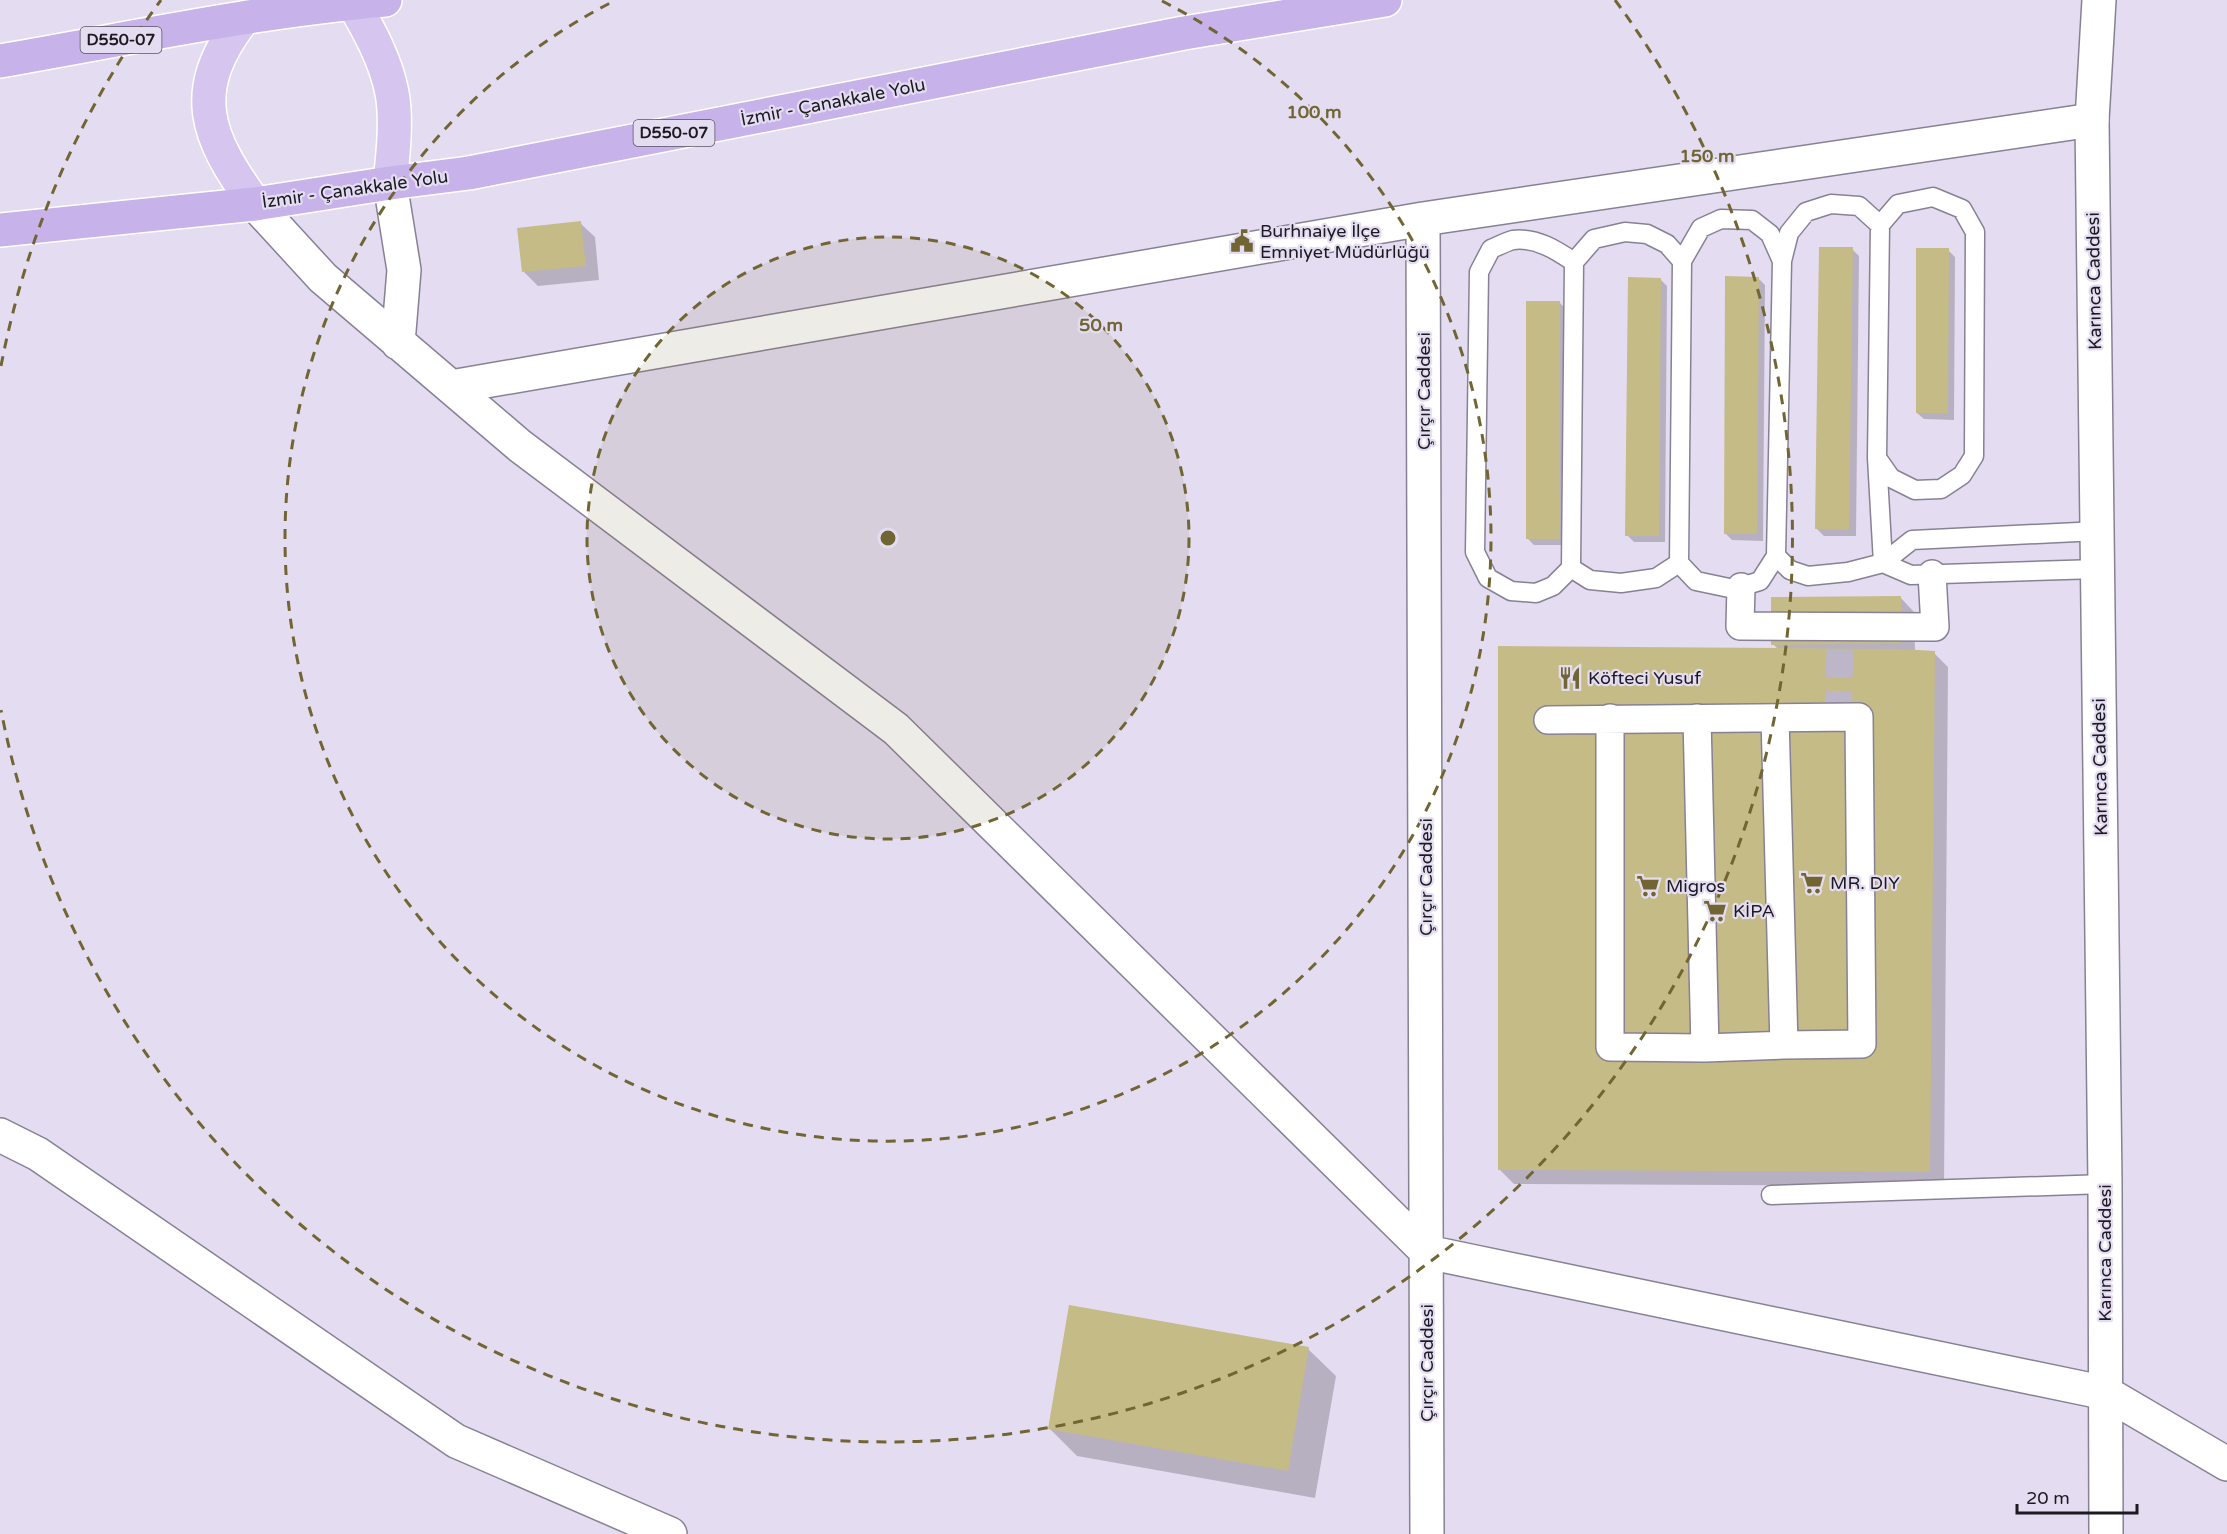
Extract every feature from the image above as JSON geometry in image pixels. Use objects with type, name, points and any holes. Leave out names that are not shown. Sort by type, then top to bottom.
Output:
[{"type":"highway","name":"D550-07","points":[[0,61],[245,10],[385,0]]},
{"type":"highway","name":"İzmir - Çanakkale Yolu","points":[[0,230],[255,204],[469,173],[1184,33],[1368,3]]},
{"type":"main road","points":[[352,1],[375,42],[393,94],[394,152],[390,183]]},
{"type":"main road","points":[[245,10],[218,57],[208,108],[213,134],[224,158],[255,204]]},
{"type":"street","name":"Karınca Caddesi","points":[[2099,0],[2092,120],[2105,1184],[2106,1534]]},
{"type":"street","points":[[451,387],[1424,219],[2092,120]]},
{"type":"street","points":[[390,183],[404,270],[398,343]]},
{"type":"street","points":[[255,204],[323,278],[520,446],[897,729],[1427,1252],[2106,1393],[2227,1464]]},
{"type":"street","name":"Çırçır Caddesi","points":[[1424,219],[1427,1534]]},
{"type":"street","points":[[1741,587],[1740,626],[1935,627],[1932,574]]},
{"type":"street","points":[[1548,720],[1610,718],[1859,717],[1862,1044],[1705,1048],[1610,1047],[1610,718]]},
{"type":"street","points":[[1697,718],[1705,1048]]},
{"type":"street","points":[[1775,718],[1784,1045]]},
{"type":"street","points":[[0,1135],[38,1154],[456,1441],[670,1534]]},
{"type":"lane","points":[[1877,458],[1891,478],[1915,490],[1941,489],[1962,475],[1974,456],[1975,232],[1962,209],[1933,196],[1898,204],[1880,225],[1877,458],[1883,563]]},
{"type":"lane","points":[[1782,261],[1770,234],[1752,220],[1721,219],[1701,228],[1682,261],[1679,563],[1696,581],[1734,590],[1760,581],[1776,556],[1782,261],[1789,233],[1806,212],[1831,204],[1858,206],[1880,225]]},
{"type":"lane","points":[[1574,262],[1554,248],[1534,241],[1513,240],[1491,249],[1479,272],[1475,552],[1488,578],[1511,591],[1536,593],[1553,586],[1572,568],[1574,262],[1594,239],[1625,232],[1647,234],[1666,244],[1682,261]]},
{"type":"lane","points":[[1776,556],[1790,570],[1808,576],[1848,572],[1883,563],[1912,540],[2098,531]]},
{"type":"lane","points":[[1572,568],[1590,580],[1621,583],[1656,579],[1679,563]]},
{"type":"lane","points":[[1883,563],[1911,574],[2098,569]]},
{"type":"lane","points":[[1771,1195],[2105,1184]]},
{"type":"building","points":[[581,221],[586,266],[522,272],[517,228]]},
{"type":"building","points":[[1819,247],[1853,247],[1849,530],[1815,529]]},
{"type":"building","points":[[1916,248],[1949,248],[1948,413],[1916,413]]},
{"type":"building","points":[[1725,276],[1759,277],[1757,534],[1724,534]]},
{"type":"building","points":[[1628,277],[1661,278],[1659,536],[1625,536]]},
{"type":"building","points":[[1526,301],[1560,301],[1560,539],[1526,539]]},
{"type":"building","points":[[1901,596],[1901,643],[1771,645],[1771,597]]},
{"type":"building","name":"KİPA","points":[[1498,646],[1935,651],[1930,1172],[1498,1170]]},
{"type":"building","points":[[1069,1305],[1309,1347],[1288,1471],[1048,1429]]},
{"type":"tunnel","points":[[1838,718],[1840,649]]},
{"type":"place","name":"Burhnaiye İlçe Emniyet Müdürlüğü","points":[[1242,241]]},
{"type":"place","name":"Köfteci Yusuf","points":[[1570,678]]},
{"type":"place","name":"MR. DIY","points":[[1812,883]]},
{"type":"place","name":"Migros","points":[[1648,886]]},
{"type":"place","name":"KİPA","points":[[1715,911]]}]
